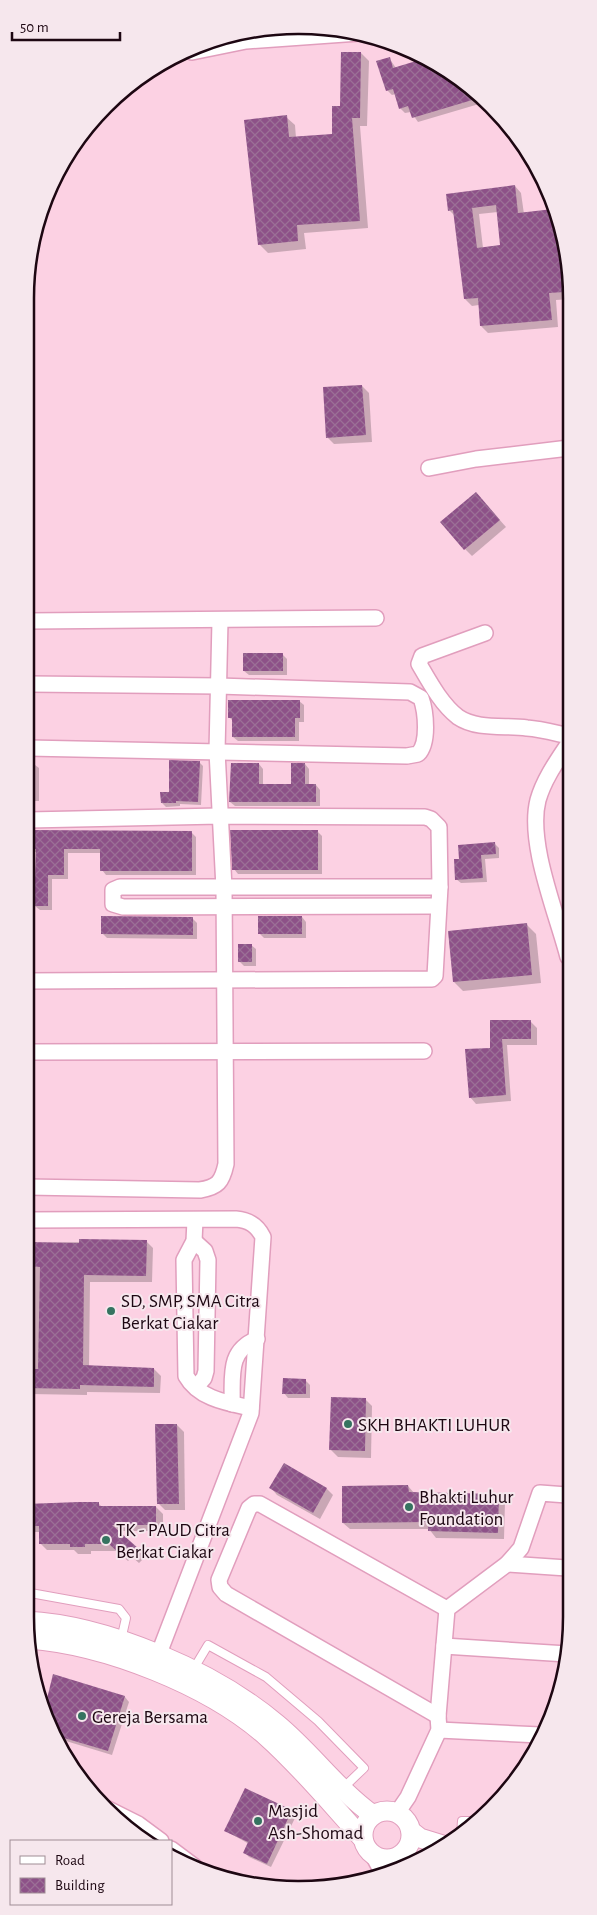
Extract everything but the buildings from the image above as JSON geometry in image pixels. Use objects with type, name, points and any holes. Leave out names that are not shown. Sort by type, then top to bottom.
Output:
[{"type":"street","points":[[216,47],[246,41],[327,35]]},
{"type":"street","points":[[430,468],[476,459],[563,449]]},
{"type":"street","points":[[34,621],[220,621],[376,618]]},
{"type":"street","points":[[34,1187],[213,1188],[222,1179],[226,1164],[224,888],[217,750],[220,621]]},
{"type":"street","points":[[485,633],[422,656],[418,664],[432,686],[450,708],[467,722],[486,726],[527,728],[563,735]]},
{"type":"street","points":[[34,684],[219,686],[410,692],[421,698],[423,704],[424,744],[418,754],[407,756],[217,750],[34,748]]},
{"type":"street","points":[[563,752],[545,781],[536,810],[538,840],[544,877],[563,940]]},
{"type":"street","points":[[34,820],[220,816],[431,819],[439,827],[440,833],[440,887],[435,976],[432,979],[34,980]]},
{"type":"street","points":[[438,906],[123,907],[115,906],[113,902],[115,888],[440,887]]},
{"type":"street","points":[[34,1052],[424,1051]]},
{"type":"street","points":[[34,1220],[244,1220],[258,1228],[263,1237],[251,1408],[158,1656]]},
{"type":"street","points":[[195,1220],[194,1241],[184,1260],[186,1376],[202,1393],[232,1404],[251,1408]]},
{"type":"street","points":[[194,1241],[205,1251],[208,1260],[206,1371],[204,1378],[196,1387]]},
{"type":"street","points":[[232,1404],[235,1357],[245,1344],[257,1339]]},
{"type":"street","points":[[397,1812],[408,1796],[438,1723],[447,1609],[507,1564],[521,1548],[540,1493],[563,1495]]},
{"type":"street","points":[[447,1609],[260,1504],[254,1504],[248,1508],[219,1580],[220,1587],[226,1594],[438,1723],[536,1734]]},
{"type":"street","points":[[507,1564],[563,1568]]},
{"type":"street","points":[[34,1622],[72,1627],[121,1640],[224,1686],[276,1723],[313,1756],[350,1798],[373,1815]]},
{"type":"street","points":[[35,1640],[68,1643],[117,1656],[152,1670],[216,1701],[265,1735],[363,1838]]},
{"type":"street","points":[[444,1646],[561,1654]]},
{"type":"street","points":[[373,1855],[385,1859],[404,1859],[411,1831],[409,1824],[397,1812],[381,1811],[373,1815],[364,1825],[364,1845],[373,1855],[380,1868]]},
{"type":"street","points":[[127,1818],[160,1840]]},
{"type":"street","points":[[411,1831],[420,1838],[436,1843]]},
{"type":"lane","points":[[34,1594],[119,1609],[126,1618],[121,1640]]},
{"type":"lane","points":[[192,1672],[208,1645],[266,1677],[318,1721],[364,1768],[342,1789]]},
{"type":"place","name":"SD, SMP, SMA Citra Berkat Ciakar","points":[[111,1311]]},
{"type":"place","name":"SKH BHAKTI LUHUR","points":[[348,1424]]},
{"type":"place","name":"Bhakti Luhur Foundation","points":[[409,1507]]},
{"type":"place","name":"TK - PAUD Citra Berkat Ciakar","points":[[106,1540]]},
{"type":"place","name":"Gereja Bersama","points":[[82,1716]]},
{"type":"place","name":"Masjid Ash-Shomad","points":[[258,1821]]}]
